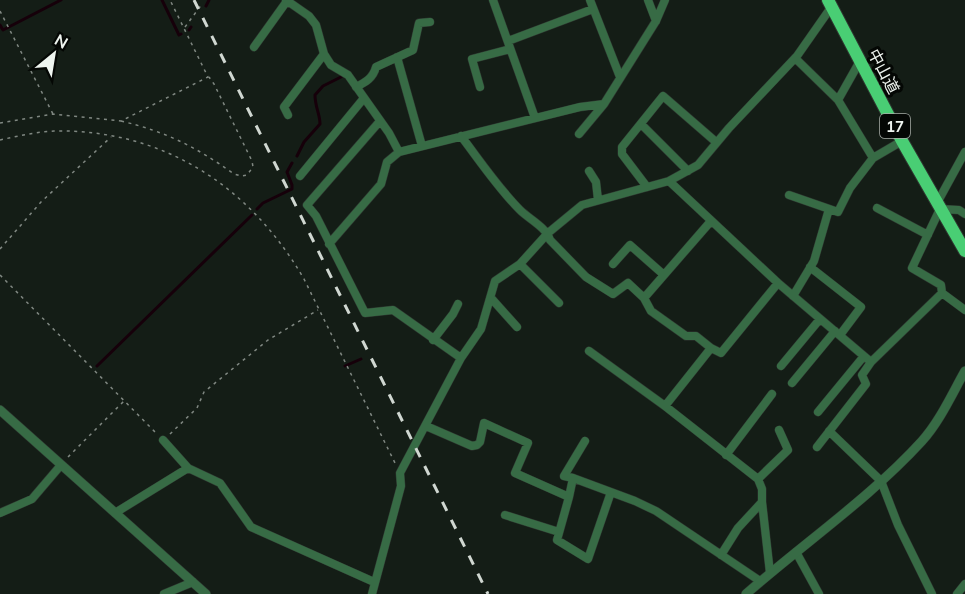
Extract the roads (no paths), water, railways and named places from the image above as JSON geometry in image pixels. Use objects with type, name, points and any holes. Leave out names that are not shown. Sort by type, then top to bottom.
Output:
[{"type":"highway","name":"中山道","points":[[830,3],[902,141],[965,251]]},
{"type":"street","points":[[493,0],[536,118]]},
{"type":"street","points":[[590,0],[620,77]]},
{"type":"street","points":[[648,0],[656,21]]},
{"type":"street","points":[[579,134],[604,104],[656,21],[664,0]]},
{"type":"street","points":[[254,47],[286,1],[309,16],[316,25],[324,54],[331,65],[348,75],[399,152]]},
{"type":"street","points":[[372,594],[400,486],[400,474],[462,358],[481,329],[495,281],[520,264],[548,233],[582,205],[669,181],[698,165],[716,142],[795,58],[830,3]]},
{"type":"street","points":[[480,87],[472,59],[593,9]]},
{"type":"street","points":[[356,87],[369,80],[375,73],[376,66],[413,50],[419,23],[430,22]]},
{"type":"street","points":[[288,115],[284,107],[324,54]]},
{"type":"street","points":[[397,57],[422,146]]},
{"type":"street","points":[[795,58],[838,100],[873,158]]},
{"type":"street","points":[[838,100],[860,61]]},
{"type":"street","points":[[647,187],[622,153],[622,147],[663,96],[716,142]]},
{"type":"street","points":[[300,176],[364,98]]},
{"type":"street","points":[[329,243],[381,184],[387,162],[399,152],[580,107],[604,104]]},
{"type":"street","points":[[380,121],[308,205],[316,216],[365,313],[393,310],[462,358]]},
{"type":"street","points":[[641,124],[688,171]]},
{"type":"street","points":[[461,136],[506,195],[526,216],[548,233],[550,240],[586,277],[613,294],[628,284],[645,298],[651,311],[686,336],[696,336],[721,353],[778,283]]},
{"type":"street","points":[[789,195],[838,212],[849,188],[873,158],[902,141]]},
{"type":"street","points":[[965,152],[938,206],[928,235],[912,268],[941,285],[942,293],[965,310]]},
{"type":"street","points":[[589,171],[596,182],[598,200]]},
{"type":"street","points":[[669,181],[778,283],[871,362]]},
{"type":"street","points":[[938,206],[958,210],[965,214]]},
{"type":"street","points":[[877,208],[928,235]]},
{"type":"street","points":[[793,296],[814,261],[829,209]]},
{"type":"street","points":[[645,298],[711,221]]},
{"type":"street","points":[[613,264],[630,245],[663,275]]},
{"type":"street","points":[[520,264],[559,303]]},
{"type":"street","points":[[792,383],[861,307],[810,267]]},
{"type":"street","points":[[817,447],[866,384],[862,375],[871,362],[942,293]]},
{"type":"street","points":[[490,298],[518,327]]},
{"type":"street","points":[[434,340],[458,304]]},
{"type":"street","points":[[781,366],[820,319]]},
{"type":"street","points":[[665,406],[711,348]]},
{"type":"street","points":[[589,351],[665,406],[758,479],[762,489],[771,573]]},
{"type":"street","points":[[818,412],[864,356]]},
{"type":"street","points":[[746,594],[881,481],[923,440],[965,371]]},
{"type":"street","points":[[726,454],[772,394]]},
{"type":"street","points":[[0,410],[206,594]]},
{"type":"street","points":[[426,426],[472,446],[480,442],[484,423],[528,443],[515,472],[569,497]]},
{"type":"street","points":[[758,479],[788,450],[779,430]]},
{"type":"street","points":[[829,431],[881,481],[898,525],[932,594]]},
{"type":"street","points":[[163,440],[188,468],[220,483],[251,527],[374,582]]},
{"type":"street","points":[[585,441],[564,476],[635,501],[656,511],[760,581]]},
{"type":"street","points":[[0,513],[32,499],[61,465]]},
{"type":"street","points":[[115,513],[188,468]]},
{"type":"street","points":[[573,478],[557,540],[588,559],[611,492]]},
{"type":"street","points":[[721,555],[738,528],[762,502]]},
{"type":"street","points":[[505,515],[559,532]]},
{"type":"street","points":[[796,552],[819,594]]},
{"type":"street","points":[[164,594],[193,582]]},
{"type":"street","points":[[957,594],[965,584]]},
{"type":"waterway","points":[[0,25],[3,30],[61,0]]},
{"type":"waterway","points":[[162,0],[179,35],[181,34]]},
{"type":"waterway","points":[[206,6],[209,0]]},
{"type":"waterway","points":[[297,156],[304,142],[320,124],[315,95],[323,86],[341,77]]},
{"type":"waterway","points":[[257,209],[263,203],[292,189],[287,172],[292,163]]},
{"type":"waterway","points":[[97,366],[252,215]]},
{"type":"waterway","points":[[345,366],[361,359]]},
{"type":"railway","points":[[194,0],[488,594]]}]
